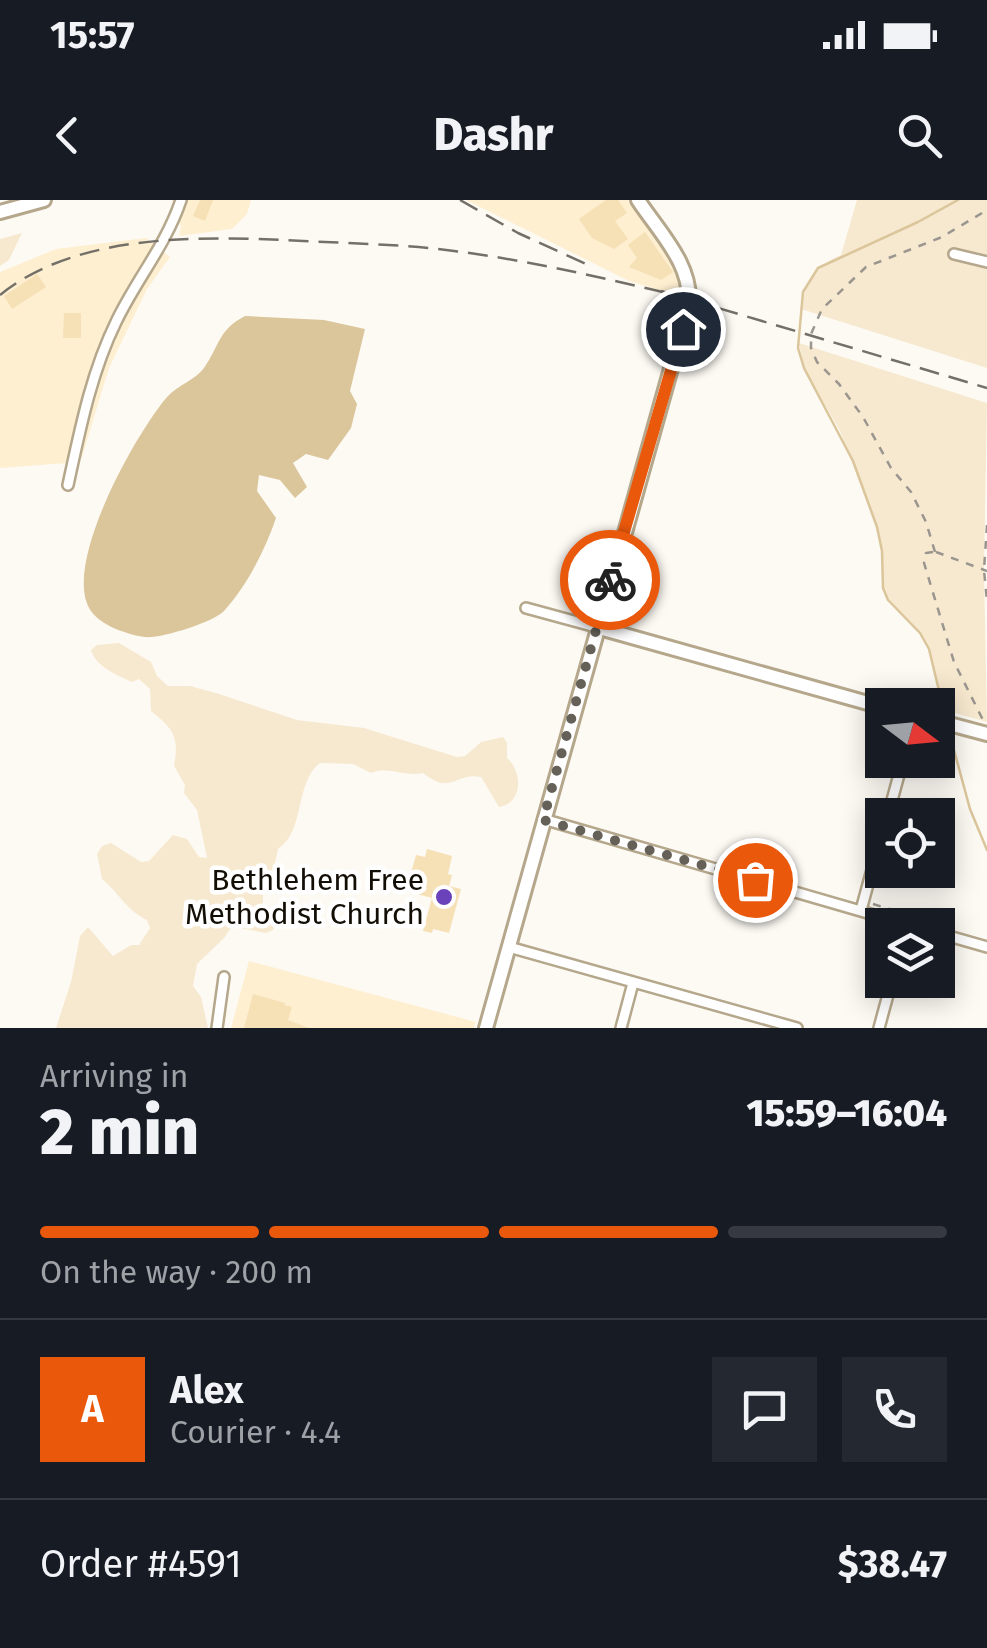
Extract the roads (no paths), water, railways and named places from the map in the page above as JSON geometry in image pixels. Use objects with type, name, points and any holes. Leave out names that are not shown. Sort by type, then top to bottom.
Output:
[{"type":"street","points":[[0,212],[44,200]]},
{"type":"street","points":[[68,485],[82,417],[104,348],[163,242],[181,200]]},
{"type":"street","points":[[486,1028],[688,308],[689,286],[684,271],[638,200]]},
{"type":"street","points":[[954,254],[987,262]]},
{"type":"street","points":[[526,608],[865,702]]},
{"type":"street","points":[[955,724],[982,729]]},
{"type":"street","points":[[543,820],[867,908]]},
{"type":"street","points":[[862,906],[867,888]]},
{"type":"street","points":[[955,938],[987,948]]},
{"type":"street","points":[[508,946],[796,1028]]},
{"type":"street","points":[[217,1028],[224,977]]},
{"type":"street","points":[[621,1028],[634,982]]},
{"type":"street","points":[[878,1028],[887,998]]},
{"type":"street","points":[[751,1028],[754,1016]]},
{"type":"waterway","points":[[938,688],[929,649],[920,633],[888,600],[883,588],[877,527],[853,461],[804,368],[798,348],[803,292],[818,268],[958,200]]},
{"type":"waterway","points":[[955,754],[970,809],[987,850]]},
{"type":"railway","points":[[460,200],[518,233],[586,264]]},
{"type":"railway","points":[[0,295],[34,273],[72,257],[113,247],[199,239],[438,249],[536,264],[671,294]]},
{"type":"railway","points":[[661,291],[987,388]]},
{"type":"place","name":"Bethlehem Free Methodist Church","points":[[444,897]]}]
